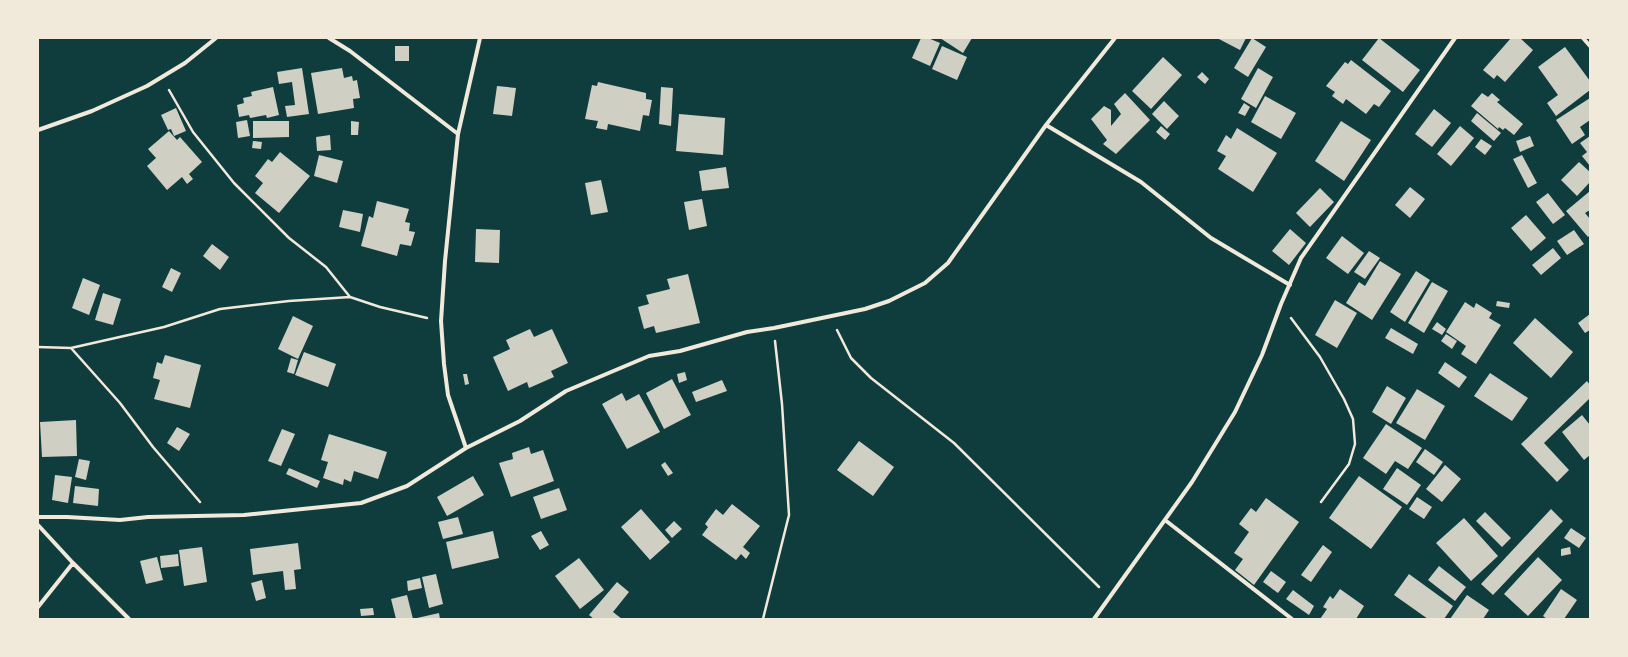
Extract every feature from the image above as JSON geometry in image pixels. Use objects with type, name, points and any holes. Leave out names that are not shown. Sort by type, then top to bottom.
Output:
[{"type":"street","points":[[38,130],[92,111],[162,78],[185,63],[216,38]]},
{"type":"street","points":[[329,38],[350,51],[458,134]]},
{"type":"street","points":[[466,448],[448,395],[441,321],[445,261],[458,134],[480,38]]},
{"type":"street","points":[[38,517],[120,520],[148,517],[244,514],[362,503],[407,486],[466,448],[520,421],[566,391],[649,356],[680,351],[748,332],[865,309],[889,301],[925,283],[948,263],[1046,125],[1115,38]]},
{"type":"street","points":[[1094,619],[1192,482],[1235,412],[1262,355],[1281,304],[1301,258],[1455,38]]},
{"type":"street","points":[[1583,38],[1590,46]]},
{"type":"street","points":[[1046,125],[1142,182],[1211,238],[1290,285]]},
{"type":"street","points":[[1165,520],[1292,619]]},
{"type":"street","points":[[38,525],[73,563],[129,619]]},
{"type":"street","points":[[38,607],[73,563]]},
{"type":"path","points":[[162,78],[193,132],[234,183],[289,238],[326,267],[350,297]]},
{"type":"path","points":[[38,347],[70,348],[164,327],[220,309],[289,301],[350,297],[380,307],[441,321]]},
{"type":"path","points":[[1281,304],[1320,357],[1344,399],[1353,419],[1355,444],[1349,464],[1321,502]]},
{"type":"path","points":[[830,317],[851,358],[871,378],[954,443],[1110,598]]},
{"type":"path","points":[[763,619],[789,515],[782,404],[774,328]]},
{"type":"path","points":[[70,348],[120,403],[153,447],[211,514]]},
{"type":"building","points":[[921,38],[928,38],[940,43],[930,66],[912,58]]},
{"type":"building","points":[[940,38],[972,38],[963,53]]},
{"type":"building","points":[[1217,38],[1246,38],[1240,50]]},
{"type":"building","points":[[1252,38],[1266,47],[1248,77],[1234,68]]},
{"type":"building","points":[[1379,38],[1420,70],[1403,92],[1362,60]]},
{"type":"building","points":[[1511,38],[1520,38],[1533,50],[1505,82],[1497,75],[1494,79],[1483,70]]},
{"type":"building","points":[[395,46],[409,46],[409,61],[395,61]]},
{"type":"building","points":[[942,46],[967,57],[957,80],[932,69]]},
{"type":"building","points":[[1565,47],[1590,81],[1590,90],[1556,116],[1547,103],[1558,95],[1538,67]]},
{"type":"building","points":[[1163,57],[1182,75],[1151,109],[1132,91]]},
{"type":"building","points":[[1351,60],[1391,91],[1379,107],[1374,104],[1366,114],[1346,99],[1343,104],[1332,96],[1335,92],[1326,86],[1345,62],[1348,64]]},
{"type":"building","points":[[302,68],[309,114],[287,117],[285,106],[295,105],[292,82],[279,84],[277,72]]},
{"type":"building","points":[[342,68],[344,78],[352,76],[353,81],[357,80],[360,98],[353,99],[354,108],[318,114],[311,73]]},
{"type":"building","points":[[1258,68],[1273,77],[1256,108],[1241,99]]},
{"type":"building","points":[[1202,72],[1209,79],[1205,84],[1197,77]]},
{"type":"building","points":[[598,82],[646,93],[646,99],[652,100],[649,116],[643,115],[640,131],[608,124],[607,130],[596,128],[598,121],[585,119],[592,85],[597,86]]},
{"type":"building","points":[[497,86],[516,88],[512,116],[493,114]]},
{"type":"building","points":[[273,87],[279,115],[267,118],[266,115],[250,118],[249,115],[239,117],[237,105],[244,103],[243,98],[252,96],[251,92]]},
{"type":"building","points":[[661,87],[673,88],[671,126],[659,124]]},
{"type":"building","points":[[1125,93],[1150,120],[1116,154],[1103,144],[1107,140],[1091,119],[1104,106],[1111,110],[1111,126],[1121,114],[1114,104]]},
{"type":"building","points":[[1482,93],[1488,97],[1492,93],[1500,100],[1497,102],[1523,124],[1514,135],[1505,128],[1503,130],[1499,127],[1498,129],[1471,106]]},
{"type":"building","points":[[1265,96],[1296,113],[1281,139],[1251,122]]},
{"type":"building","points":[[1590,98],[1590,120],[1580,127],[1585,135],[1572,144],[1556,120]]},
{"type":"building","points":[[1164,101],[1179,116],[1167,129],[1152,114]]},
{"type":"building","points":[[1244,103],[1250,107],[1245,116],[1238,113]]},
{"type":"building","points":[[176,108],[186,131],[174,136],[171,129],[168,130],[161,115]]},
{"type":"building","points":[[1434,109],[1451,123],[1432,147],[1415,134]]},
{"type":"building","points":[[1477,113],[1501,133],[1494,141],[1471,121]]},
{"type":"building","points":[[679,114],[725,118],[723,155],[676,151]]},
{"type":"building","points":[[247,120],[250,136],[238,138],[236,122]]},
{"type":"building","points":[[253,121],[289,121],[289,137],[253,138]]},
{"type":"building","points":[[351,121],[359,122],[358,135],[351,135]]},
{"type":"building","points":[[1341,121],[1371,140],[1344,181],[1315,161]]},
{"type":"building","points":[[1161,126],[1170,134],[1165,140],[1156,132]]},
{"type":"building","points":[[1460,126],[1474,138],[1451,166],[1437,154]]},
{"type":"building","points":[[1237,128],[1277,153],[1253,192],[1218,169],[1226,156],[1217,151],[1226,135],[1231,139]]},
{"type":"building","points":[[169,131],[177,140],[180,137],[202,162],[189,174],[193,179],[187,184],[182,177],[167,190],[147,166],[156,158],[148,149]]},
{"type":"building","points":[[330,135],[331,150],[317,151],[316,137]]},
{"type":"building","points":[[1530,136],[1534,146],[1520,152],[1516,141]]},
{"type":"building","points":[[1590,136],[1590,166],[1582,156],[1587,152],[1580,143]]},
{"type":"building","points":[[1481,139],[1492,146],[1485,155],[1475,147]]},
{"type":"building","points":[[253,141],[262,142],[261,149],[252,148]]},
{"type":"building","points":[[280,152],[310,176],[279,213],[255,193],[263,183],[255,176],[268,159],[272,162]]},
{"type":"building","points":[[319,155],[343,161],[337,183],[314,176]]},
{"type":"building","points":[[1522,155],[1537,183],[1528,188],[1513,159]]},
{"type":"building","points":[[1579,162],[1590,172],[1590,182],[1577,196],[1561,180]]},
{"type":"building","points":[[726,167],[729,188],[702,191],[699,171]]},
{"type":"building","points":[[601,180],[608,212],[591,215],[585,183]]},
{"type":"building","points":[[1410,187],[1425,199],[1410,218],[1395,205]]},
{"type":"building","points":[[1320,188],[1334,202],[1310,227],[1296,213]]},
{"type":"building","points":[[1590,191],[1590,210],[1585,213],[1590,219],[1590,235],[1588,237],[1566,211]]},
{"type":"building","points":[[1548,193],[1565,215],[1553,224],[1536,202]]},
{"type":"building","points":[[702,199],[707,226],[689,230],[684,202]]},
{"type":"building","points":[[377,201],[409,209],[405,222],[410,223],[409,231],[415,232],[411,246],[400,244],[397,256],[361,246],[369,216],[373,218]]},
{"type":"building","points":[[343,210],[363,214],[360,232],[339,227]]},
{"type":"building","points":[[1526,215],[1546,238],[1531,251],[1511,228]]},
{"type":"building","points":[[476,229],[500,230],[499,263],[475,262]]},
{"type":"building","points":[[1290,229],[1306,243],[1289,265],[1272,251]]},
{"type":"building","points":[[1574,230],[1584,244],[1567,255],[1557,241]]},
{"type":"building","points":[[1342,236],[1364,253],[1348,274],[1326,258]]},
{"type":"building","points":[[212,244],[229,257],[220,270],[203,256]]},
{"type":"building","points":[[1553,248],[1561,258],[1541,275],[1532,265]]},
{"type":"building","points":[[1369,251],[1380,258],[1365,279],[1354,272]]},
{"type":"building","points":[[1380,261],[1401,274],[1372,320],[1346,303],[1359,282],[1365,286]]},
{"type":"building","points":[[171,268],[181,273],[172,292],[162,287]]},
{"type":"building","points":[[1416,271],[1430,280],[1405,322],[1390,312]]},
{"type":"building","points":[[688,274],[700,323],[656,333],[654,326],[644,329],[638,307],[649,304],[646,295],[670,289],[667,279]]},
{"type":"building","points":[[83,278],[100,285],[89,315],[72,308]]},
{"type":"building","points":[[1432,282],[1448,291],[1424,333],[1408,323]]},
{"type":"building","points":[[103,293],[121,299],[113,325],[95,320]]},
{"type":"building","points":[[1335,300],[1357,313],[1337,348],[1315,335]]},
{"type":"building","points":[[1497,301],[1510,303],[1509,308],[1496,306]]},
{"type":"building","points":[[1465,302],[1474,308],[1476,303],[1492,313],[1489,318],[1501,325],[1476,364],[1461,354],[1466,346],[1446,332]]},
{"type":"building","points":[[1590,314],[1590,330],[1585,333],[1578,323]]},
{"type":"building","points":[[293,316],[313,326],[298,359],[278,349]]},
{"type":"building","points":[[1535,318],[1573,352],[1551,378],[1513,343]]},
{"type":"building","points":[[1437,322],[1446,329],[1442,335],[1432,329]]},
{"type":"building","points":[[1391,328],[1418,344],[1413,354],[1385,338]]},
{"type":"building","points":[[530,329],[534,337],[552,329],[568,363],[551,371],[554,377],[529,388],[527,382],[508,391],[493,357],[510,349],[506,340]]},
{"type":"building","points":[[1446,334],[1457,341],[1452,349],[1441,341]]},
{"type":"building","points":[[304,352],[336,364],[328,387],[295,375]]},
{"type":"building","points":[[165,355],[201,365],[190,408],[154,399],[160,380],[153,378],[157,362],[162,364]]},
{"type":"building","points":[[291,358],[298,360],[294,374],[287,372]]},
{"type":"building","points":[[1445,362],[1467,377],[1459,388],[1438,373]]},
{"type":"building","points":[[685,372],[687,380],[679,383],[677,374]]},
{"type":"building","points":[[1490,373],[1528,398],[1512,421],[1474,396]]},
{"type":"building","points":[[463,374],[467,374],[469,384],[465,385]]},
{"type":"building","points":[[672,379],[691,415],[664,429],[646,393]]},
{"type":"building","points":[[722,380],[727,391],[696,402],[692,392]]},
{"type":"building","points":[[1587,381],[1590,385],[1590,398],[1544,443],[1569,470],[1557,482],[1521,444]]},
{"type":"building","points":[[1387,386],[1406,398],[1391,424],[1372,412]]},
{"type":"building","points":[[1417,389],[1445,406],[1425,440],[1396,423]]},
{"type":"building","points":[[622,393],[626,401],[639,394],[660,432],[627,449],[602,404]]},
{"type":"building","points":[[1582,415],[1590,425],[1590,455],[1584,460],[1562,432]]},
{"type":"building","points":[[76,420],[77,456],[42,457],[40,422]]},
{"type":"building","points":[[1386,424],[1422,448],[1408,469],[1395,461],[1386,474],[1363,458]]},
{"type":"building","points":[[177,427],[190,434],[179,451],[167,443]]},
{"type":"building","points":[[282,429],[295,434],[281,466],[268,461]]},
{"type":"building","points":[[329,434],[387,452],[378,479],[354,471],[351,482],[344,479],[343,485],[323,478],[328,462],[321,460]]},
{"type":"building","points":[[859,441],[894,467],[873,496],[837,470]]},
{"type":"building","points":[[529,447],[531,454],[543,450],[554,481],[511,497],[499,463],[513,459],[512,453]]},
{"type":"building","points":[[1425,449],[1443,462],[1434,475],[1416,462]]},
{"type":"building","points":[[79,459],[90,461],[86,480],[75,477]]},
{"type":"building","points":[[665,462],[673,473],[668,476],[661,465]]},
{"type":"building","points":[[1445,465],[1461,479],[1442,502],[1426,489]]},
{"type":"building","points":[[289,468],[320,481],[317,488],[286,474]]},
{"type":"building","points":[[1397,468],[1421,485],[1407,505],[1383,489]]},
{"type":"building","points":[[55,475],[72,477],[68,503],[52,500]]},
{"type":"building","points":[[473,476],[484,495],[447,516],[437,497]]},
{"type":"building","points":[[1359,476],[1402,507],[1371,549],[1329,518]]},
{"type":"building","points":[[75,486],[99,489],[98,506],[73,503]]},
{"type":"building","points":[[559,488],[567,510],[541,519],[533,497]]},
{"type":"building","points":[[1417,497],[1432,507],[1424,519],[1409,509]]},
{"type":"building","points":[[1266,498],[1299,522],[1254,585],[1235,570],[1243,559],[1234,553],[1249,532],[1239,524],[1251,508],[1256,512]]},
{"type":"building","points":[[732,504],[760,526],[743,547],[750,553],[746,559],[741,554],[736,560],[702,535],[708,527],[705,524],[716,509],[723,515]]},
{"type":"building","points":[[641,509],[670,542],[650,560],[621,527]]},
{"type":"building","points":[[1551,509],[1563,521],[1493,595],[1481,584]]},
{"type":"building","points":[[1485,512],[1511,538],[1502,547],[1476,521]]},
{"type":"building","points":[[458,517],[463,534],[443,539],[438,522]]},
{"type":"building","points":[[1464,518],[1498,556],[1471,581],[1436,543]]},
{"type":"building","points":[[674,521],[682,529],[672,538],[665,530]]},
{"type":"building","points":[[1571,528],[1586,538],[1579,548],[1564,538]]},
{"type":"building","points":[[493,531],[499,558],[452,569],[446,542]]},
{"type":"building","points":[[541,531],[549,545],[540,550],[531,536]]},
{"type":"building","points":[[298,543],[301,569],[294,570],[296,589],[285,590],[283,571],[253,575],[250,549]]},
{"type":"building","points":[[1323,545],[1332,552],[1311,582],[1301,575]]},
{"type":"building","points":[[202,547],[207,582],[184,586],[179,550]]},
{"type":"building","points":[[1570,547],[1571,554],[1561,556],[1561,549]]},
{"type":"building","points":[[178,554],[179,566],[161,568],[160,556]]},
{"type":"building","points":[[157,557],[163,580],[146,584],[140,561]]},
{"type":"building","points":[[1538,557],[1562,580],[1528,616],[1504,594]]},
{"type":"building","points":[[579,558],[604,590],[580,609],[555,576]]},
{"type":"building","points":[[1439,566],[1466,587],[1455,601],[1428,580]]},
{"type":"building","points":[[1271,571],[1286,582],[1278,593],[1263,582]]},
{"type":"building","points":[[436,574],[443,604],[429,608],[422,577]]},
{"type":"building","points":[[1409,574],[1453,606],[1444,619],[1428,619],[1394,595]]},
{"type":"building","points":[[420,578],[422,588],[408,591],[407,581]]},
{"type":"building","points":[[262,580],[266,598],[256,601],[251,583]]},
{"type":"building","points":[[617,582],[629,592],[613,612],[622,619],[594,619],[589,615]]},
{"type":"building","points":[[1340,589],[1364,606],[1356,619],[1320,619],[1327,609],[1323,607],[1330,596],[1333,599]]},
{"type":"building","points":[[1561,589],[1577,600],[1564,619],[1547,619],[1543,616]]},
{"type":"building","points":[[1293,590],[1314,606],[1309,615],[1286,599]]},
{"type":"building","points":[[407,595],[413,619],[396,619],[391,599]]},
{"type":"building","points":[[1467,595],[1489,610],[1483,619],[1450,619]]},
{"type":"building","points":[[373,608],[374,615],[361,616],[360,609]]},
{"type":"building","points":[[439,613],[440,619],[417,619],[417,618]]}]
